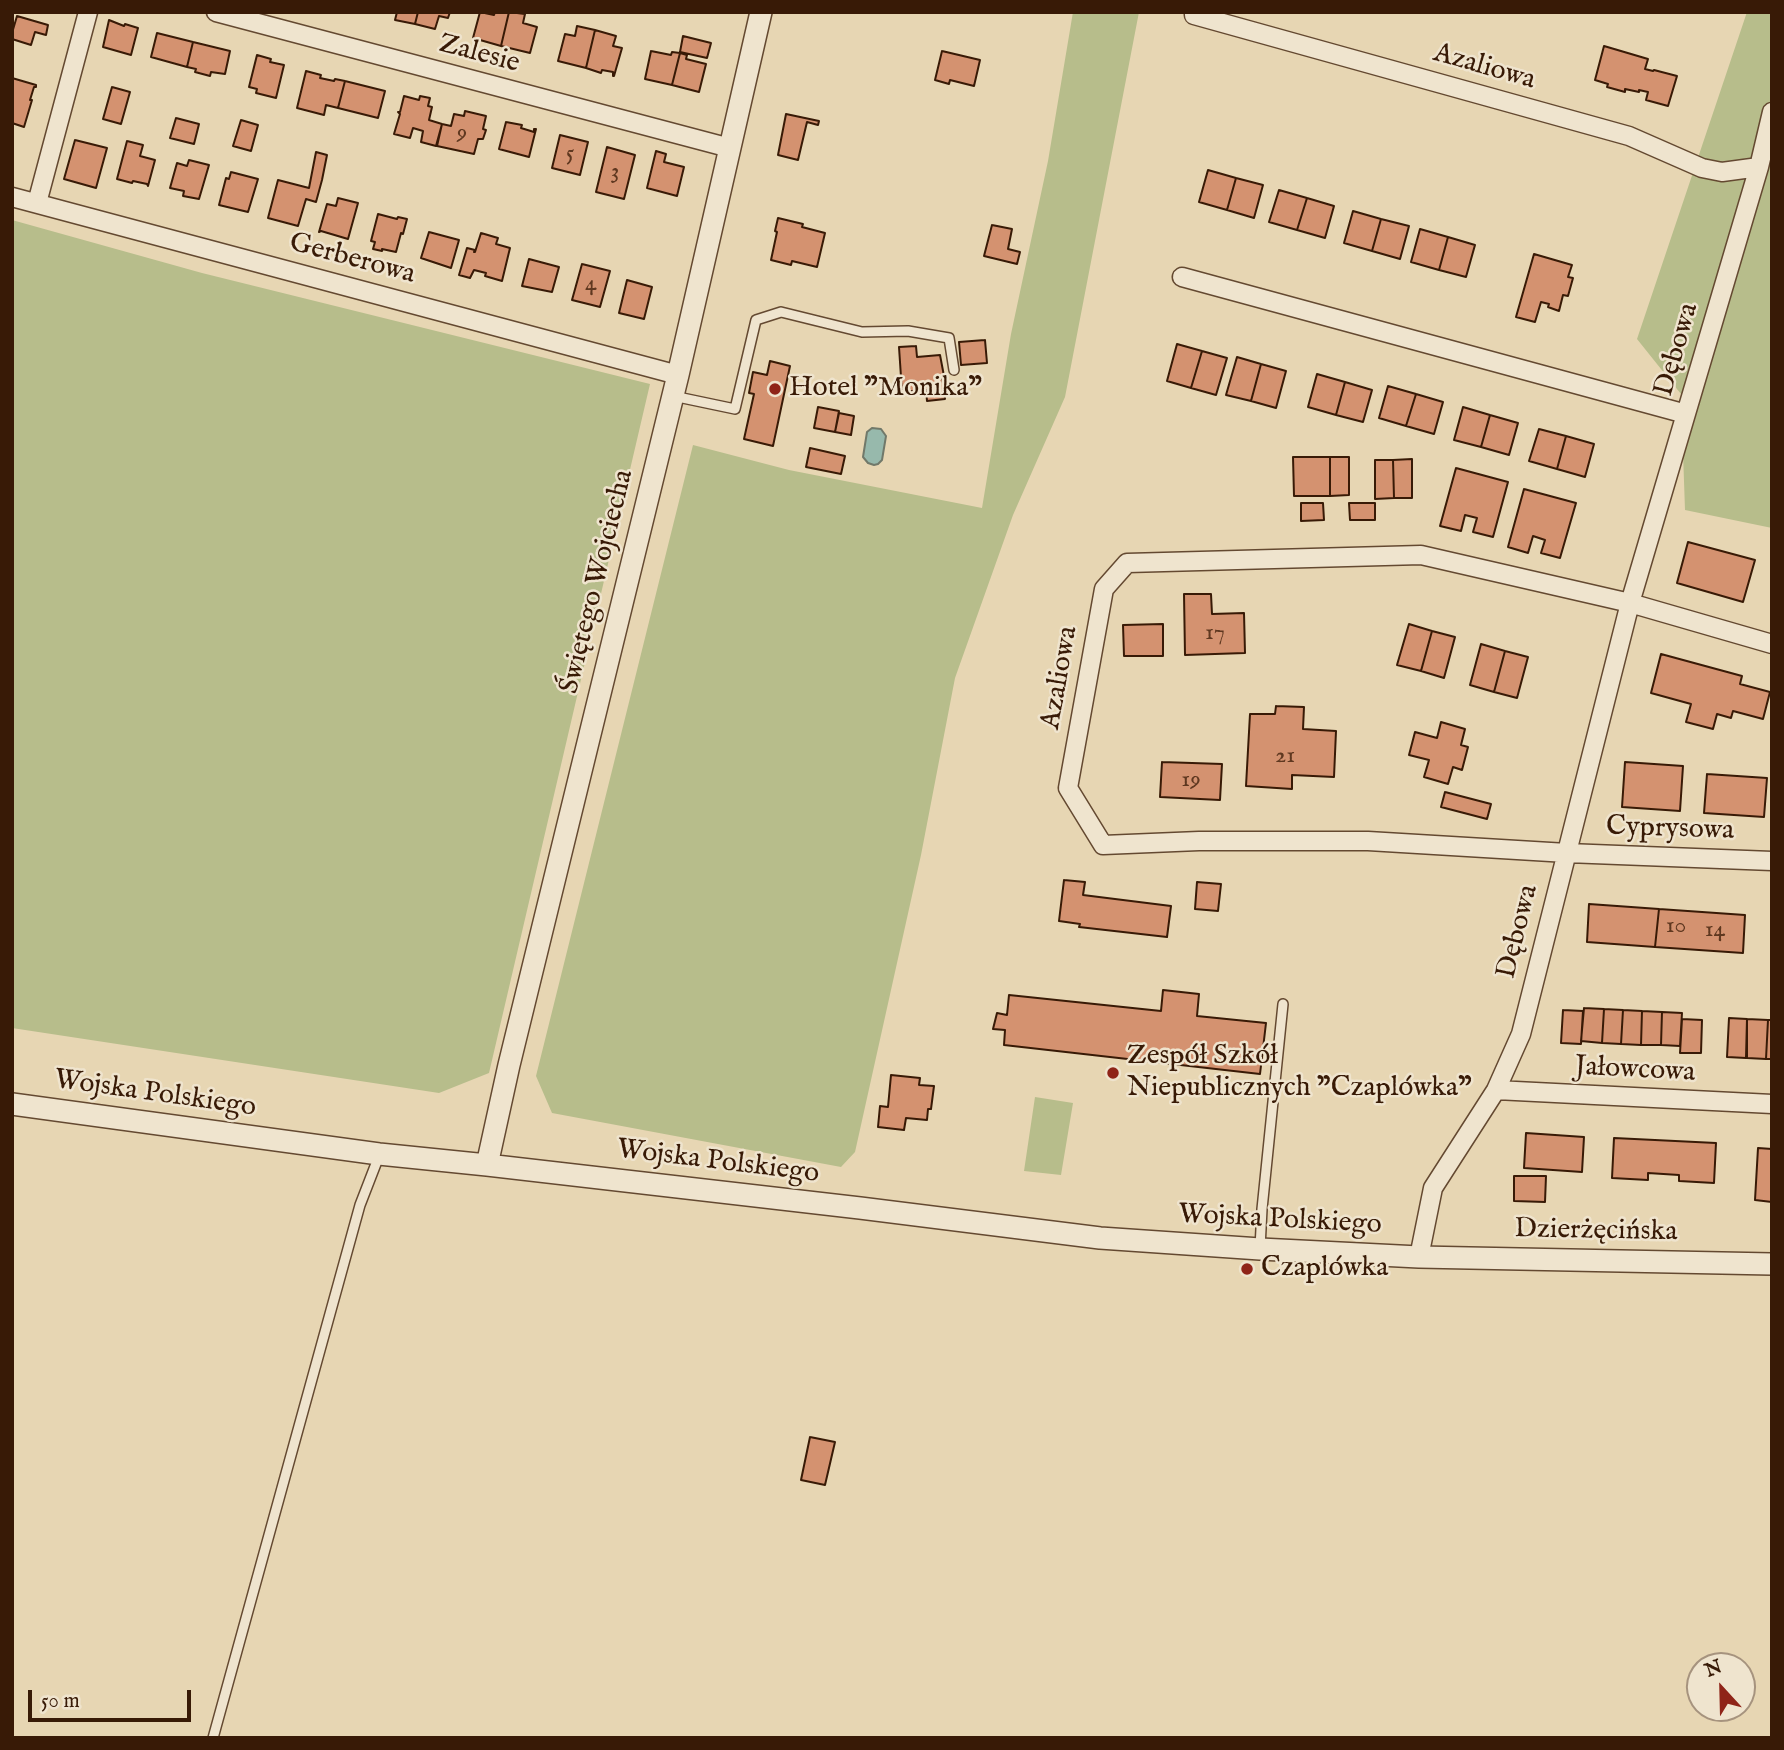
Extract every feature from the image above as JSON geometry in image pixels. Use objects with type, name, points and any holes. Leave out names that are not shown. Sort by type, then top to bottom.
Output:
[{"type":"street","points":[[37,203],[88,12]]},
{"type":"street","name":"Zalesie","points":[[216,12],[730,148]]},
{"type":"street","name":"Świętego Wojciecha","points":[[487,1165],[509,1065],[678,375],[761,12]]},
{"type":"street","name":"Azaliowa","points":[[1194,12],[1194,15],[1629,136],[1702,168],[1722,172],[1759,167]]},
{"type":"street","name":"Dębowa","points":[[1419,1257],[1433,1188],[1496,1090],[1521,1034],[1630,603],[1759,167],[1772,112]]},
{"type":"street","name":"Gerberowa","points":[[12,197],[678,375]]},
{"type":"street","points":[[1182,277],[1686,414]]},
{"type":"street","name":"Azaliowa","points":[[1567,853],[1368,841],[1199,841],[1103,845],[1068,788],[1104,589],[1127,563],[1421,555],[1630,603]]},
{"type":"street","points":[[1630,603],[1772,644]]},
{"type":"street","name":"Cyprysowa","points":[[1567,853],[1772,860]]},
{"type":"street","name":"Jałowcowa","points":[[1496,1090],[1772,1104]]},
{"type":"street","name":"Wojska Polskiego","points":[[12,1104],[379,1154],[1100,1238],[1419,1257]]},
{"type":"street","name":"Dzierżęcińska","points":[[1419,1257],[1772,1264]]},
{"type":"lane","points":[[673,396],[735,409],[756,320],[781,312],[862,332],[908,331],[949,338],[954,370]]},
{"type":"lane","points":[[1260,1249],[1283,1004]]},
{"type":"lane","points":[[213,1738],[360,1205],[379,1154]]},
{"type":"green space","points":[[1073,12],[1139,12],[1065,397],[1013,515],[955,678],[921,855],[855,1152],[841,1167],[552,1113],[536,1076],[693,445],[789,470],[982,508],[1011,334],[1048,161]]},
{"type":"green space","points":[[1747,12],[1772,12],[1772,528],[1685,510],[1681,394],[1637,339]]},
{"type":"green space","points":[[12,220],[202,273],[650,384],[489,1073],[439,1093],[12,1028]]},
{"type":"green space","points":[[1035,1097],[1073,1103],[1061,1175],[1024,1171]]},
{"type":"shaded area","points":[[872,428],[881,429],[886,436],[882,460],[874,465],[863,457],[867,432]]},
{"type":"building","points":[[397,12],[418,12],[415,24],[395,20]]},
{"type":"building","points":[[418,12],[450,12],[448,18],[439,16],[435,29],[415,24]]},
{"type":"building","points":[[480,12],[494,15],[495,12],[509,12],[501,46],[473,38]]},
{"type":"building","points":[[509,12],[525,14],[523,23],[537,27],[530,53],[501,46]]},
{"type":"building","points":[[17,16],[48,25],[46,35],[35,32],[31,45],[12,39]]},
{"type":"building","points":[[109,20],[138,28],[131,55],[103,47]]},
{"type":"building","points":[[577,26],[595,30],[586,68],[558,61],[565,34],[575,36]]},
{"type":"building","points":[[595,30],[616,36],[613,46],[622,48],[614,76],[613,72],[602,70],[601,73],[586,68]]},
{"type":"building","points":[[157,33],[193,42],[187,67],[151,57]]},
{"type":"building","points":[[683,36],[711,43],[707,58],[680,52]]},
{"type":"building","points":[[193,42],[230,51],[225,74],[211,72],[210,76],[187,67]]},
{"type":"building","points":[[1604,46],[1648,59],[1645,69],[1677,76],[1668,106],[1646,100],[1648,92],[1625,89],[1625,92],[1595,80]]},
{"type":"building","points":[[651,51],[671,55],[672,52],[680,53],[672,85],[645,79]]},
{"type":"building","points":[[942,51],[980,60],[974,86],[950,80],[949,84],[935,80]]},
{"type":"building","points":[[680,53],[687,55],[686,59],[706,64],[699,92],[672,85]]},
{"type":"building","points":[[257,55],[284,65],[276,98],[256,93],[257,89],[249,87]]},
{"type":"building","points":[[306,71],[321,75],[320,78],[345,81],[338,108],[326,105],[324,115],[297,108]]},
{"type":"building","points":[[12,78],[36,85],[24,127],[12,123]]},
{"type":"building","points":[[345,81],[385,91],[378,118],[338,108]]},
{"type":"building","points":[[112,87],[130,92],[121,124],[103,119]]},
{"type":"building","points":[[404,96],[419,100],[420,96],[430,98],[428,106],[432,107],[429,120],[442,124],[436,146],[421,142],[423,131],[413,128],[410,138],[394,134]]},
{"type":"building","points":[[465,111],[486,116],[483,129],[486,130],[483,139],[478,139],[474,154],[437,146],[442,124],[451,126],[454,114],[464,116]]},
{"type":"building","points":[[786,114],[819,121],[818,125],[807,122],[798,160],[778,155]]},
{"type":"building","points":[[176,118],[199,124],[194,144],[170,138]]},
{"type":"building","points":[[241,120],[258,125],[251,151],[233,146]]},
{"type":"building","points":[[506,122],[522,125],[521,128],[534,132],[536,129],[529,157],[499,149]]},
{"type":"building","points":[[560,135],[588,142],[580,175],[552,168]]},
{"type":"building","points":[[75,140],[107,148],[96,188],[64,179]]},
{"type":"building","points":[[127,141],[143,145],[140,156],[155,160],[148,186],[117,179]]},
{"type":"building","points":[[607,147],[635,155],[624,199],[596,192]]},
{"type":"building","points":[[656,151],[666,154],[664,162],[684,167],[677,196],[647,188]]},
{"type":"building","points":[[316,152],[327,155],[316,202],[306,199],[298,226],[268,218],[278,180],[309,188]]},
{"type":"building","points":[[189,160],[209,165],[199,199],[183,196],[184,191],[170,188],[177,163],[187,166]]},
{"type":"building","points":[[1208,170],[1236,178],[1227,210],[1199,202]]},
{"type":"building","points":[[231,172],[258,179],[248,212],[219,205],[226,178],[229,179]]},
{"type":"building","points":[[1236,178],[1263,185],[1254,218],[1227,210]]},
{"type":"building","points":[[1279,190],[1307,198],[1297,230],[1269,222]]},
{"type":"building","points":[[338,198],[358,203],[348,239],[319,232],[327,204],[336,206]]},
{"type":"building","points":[[1307,198],[1334,206],[1325,238],[1297,230]]},
{"type":"building","points":[[1353,211],[1381,219],[1372,251],[1344,243]]},
{"type":"building","points":[[378,214],[407,219],[396,252],[373,249],[375,242],[371,241]]},
{"type":"building","points":[[778,218],[825,233],[817,267],[792,261],[791,265],[771,260]]},
{"type":"building","points":[[1381,219],[1409,226],[1400,259],[1372,251]]},
{"type":"building","points":[[992,225],[1012,229],[1008,249],[1020,252],[1017,264],[984,256]]},
{"type":"building","points":[[1420,229],[1448,237],[1439,270],[1411,262]]},
{"type":"building","points":[[429,232],[459,240],[451,268],[421,258]]},
{"type":"building","points":[[481,233],[498,238],[496,244],[510,248],[502,281],[474,270],[470,278],[459,275],[467,248],[475,252]]},
{"type":"building","points":[[1448,237],[1475,245],[1466,277],[1439,270]]},
{"type":"building","points":[[1534,254],[1572,265],[1568,277],[1573,278],[1568,296],[1563,295],[1559,311],[1541,302],[1535,322],[1516,317]]},
{"type":"building","points":[[529,259],[559,267],[552,292],[522,286]]},
{"type":"building","points":[[582,264],[610,271],[600,307],[572,300]]},
{"type":"building","points":[[627,280],[652,287],[644,319],[619,313]]},
{"type":"building","points":[[985,340],[987,363],[961,365],[959,342]]},
{"type":"building","points":[[1177,344],[1202,351],[1191,388],[1167,381]]},
{"type":"building","points":[[916,346],[917,357],[940,355],[945,399],[927,401],[926,390],[902,392],[899,347]]},
{"type":"building","points":[[1202,351],[1227,358],[1216,395],[1191,388]]},
{"type":"building","points":[[1237,357],[1261,364],[1251,401],[1226,395]]},
{"type":"building","points":[[770,361],[790,366],[773,446],[744,439],[754,394],[749,393],[753,372],[767,375]]},
{"type":"building","points":[[1261,364],[1286,371],[1276,408],[1251,401]]},
{"type":"building","points":[[1317,374],[1345,382],[1336,415],[1308,407]]},
{"type":"building","points":[[1345,382],[1372,390],[1363,422],[1336,415]]},
{"type":"building","points":[[1388,386],[1416,394],[1406,426],[1379,418]]},
{"type":"building","points":[[1416,394],[1443,402],[1434,434],[1406,426]]},
{"type":"building","points":[[818,407],[839,411],[835,432],[814,428]]},
{"type":"building","points":[[1463,407],[1490,415],[1481,447],[1454,440]]},
{"type":"building","points":[[839,413],[854,416],[851,435],[835,432]]},
{"type":"building","points":[[1490,415],[1518,423],[1509,455],[1481,447]]},
{"type":"building","points":[[1539,429],[1566,436],[1557,469],[1529,461]]},
{"type":"building","points":[[1566,436],[1594,444],[1585,477],[1557,469]]},
{"type":"building","points":[[810,448],[845,456],[841,474],[806,467]]},
{"type":"building","points":[[1293,457],[1330,457],[1330,496],[1294,496]]},
{"type":"building","points":[[1330,457],[1349,457],[1349,495],[1330,496]]},
{"type":"building","points":[[1412,459],[1412,498],[1394,498],[1393,460]]},
{"type":"building","points":[[1375,460],[1393,460],[1394,498],[1375,499]]},
{"type":"building","points":[[1456,468],[1508,482],[1493,537],[1473,532],[1477,518],[1465,515],[1461,531],[1440,526]]},
{"type":"building","points":[[1524,489],[1576,503],[1560,558],[1541,553],[1545,540],[1533,536],[1528,553],[1508,547]]},
{"type":"building","points":[[1301,503],[1323,503],[1324,520],[1301,521]]},
{"type":"building","points":[[1349,503],[1375,503],[1375,520],[1350,520]]},
{"type":"building","points":[[1688,542],[1755,560],[1743,602],[1677,583]]},
{"type":"building","points":[[1184,594],[1211,594],[1212,614],[1244,613],[1245,653],[1185,655]]},
{"type":"building","points":[[1163,624],[1163,656],[1124,656],[1123,625]]},
{"type":"building","points":[[1409,624],[1432,631],[1421,671],[1397,665]]},
{"type":"building","points":[[1432,631],[1455,637],[1444,678],[1421,671]]},
{"type":"building","points":[[1481,644],[1505,651],[1494,692],[1470,685]]},
{"type":"building","points":[[1505,651],[1528,657],[1517,698],[1494,692]]},
{"type":"building","points":[[1661,654],[1742,676],[1740,684],[1770,692],[1763,719],[1733,711],[1731,718],[1717,714],[1713,729],[1686,722],[1691,704],[1651,693]]},
{"type":"building","points":[[1276,706],[1304,707],[1303,729],[1336,731],[1334,777],[1292,775],[1292,789],[1246,786],[1250,714],[1275,714]]},
{"type":"building","points":[[1441,722],[1465,729],[1461,745],[1468,747],[1462,770],[1453,767],[1448,784],[1424,777],[1429,760],[1409,755],[1415,732],[1437,738]]},
{"type":"building","points":[[1162,762],[1222,764],[1220,800],[1160,797]]},
{"type":"building","points":[[1625,762],[1683,766],[1680,811],[1622,807]]},
{"type":"building","points":[[1707,774],[1767,778],[1764,817],[1704,813]]},
{"type":"building","points":[[1445,792],[1491,804],[1487,819],[1441,807]]},
{"type":"building","points":[[1064,880],[1085,882],[1083,895],[1171,906],[1167,937],[1079,927],[1080,924],[1059,921]]},
{"type":"building","points":[[1197,882],[1221,884],[1218,911],[1195,909]]},
{"type":"building","points":[[1589,904],[1659,909],[1655,947],[1587,942]]},
{"type":"building","points":[[1659,909],[1745,915],[1743,953],[1655,947]]},
{"type":"building","name":"Zespół Szkół Niepublicznych \"Czaplówka\"","points":[[1163,990],[1199,994],[1197,1016],[1266,1023],[1260,1074],[1004,1045],[1005,1030],[993,1029],[997,1013],[1007,1015],[1009,995],[1161,1011]]},
{"type":"building","points":[[1584,1008],[1604,1009],[1602,1043],[1581,1041]]},
{"type":"building","points":[[1604,1009],[1623,1010],[1621,1044],[1602,1043]]},
{"type":"building","points":[[1563,1010],[1583,1011],[1581,1044],[1561,1043]]},
{"type":"building","points":[[1623,1010],[1642,1011],[1641,1045],[1621,1044]]},
{"type":"building","points":[[1642,1011],[1662,1012],[1661,1045],[1641,1045]]},
{"type":"building","points":[[1662,1012],[1682,1013],[1680,1046],[1661,1045]]},
{"type":"building","points":[[1729,1018],[1747,1019],[1746,1058],[1727,1057]]},
{"type":"building","points":[[1682,1019],[1702,1020],[1701,1053],[1680,1053]]},
{"type":"building","points":[[1747,1019],[1768,1020],[1766,1059],[1747,1058]]},
{"type":"building","points":[[1768,1020],[1772,1020],[1772,1059],[1766,1059]]},
{"type":"building","points":[[891,1075],[920,1078],[919,1085],[934,1086],[927,1120],[906,1118],[904,1130],[878,1127],[880,1106],[888,1107]]},
{"type":"building","points":[[1526,1133],[1584,1137],[1582,1172],[1524,1168]]},
{"type":"building","points":[[1614,1138],[1716,1143],[1714,1183],[1679,1181],[1679,1175],[1648,1173],[1648,1180],[1612,1178]]},
{"type":"building","points":[[1758,1148],[1772,1149],[1772,1202],[1755,1200]]},
{"type":"building","points":[[1514,1176],[1546,1176],[1545,1202],[1514,1201]]},
{"type":"building","points":[[810,1437],[835,1442],[825,1485],[801,1480]]},
{"type":"place","name":"Hotel \"Monika\"","points":[[775,389]]},
{"type":"place","name":"Zespół Szkół Niepublicznych \"Czaplówka\"","points":[[1113,1073]]},
{"type":"place","name":"Czaplówka","points":[[1247,1269]]}]
